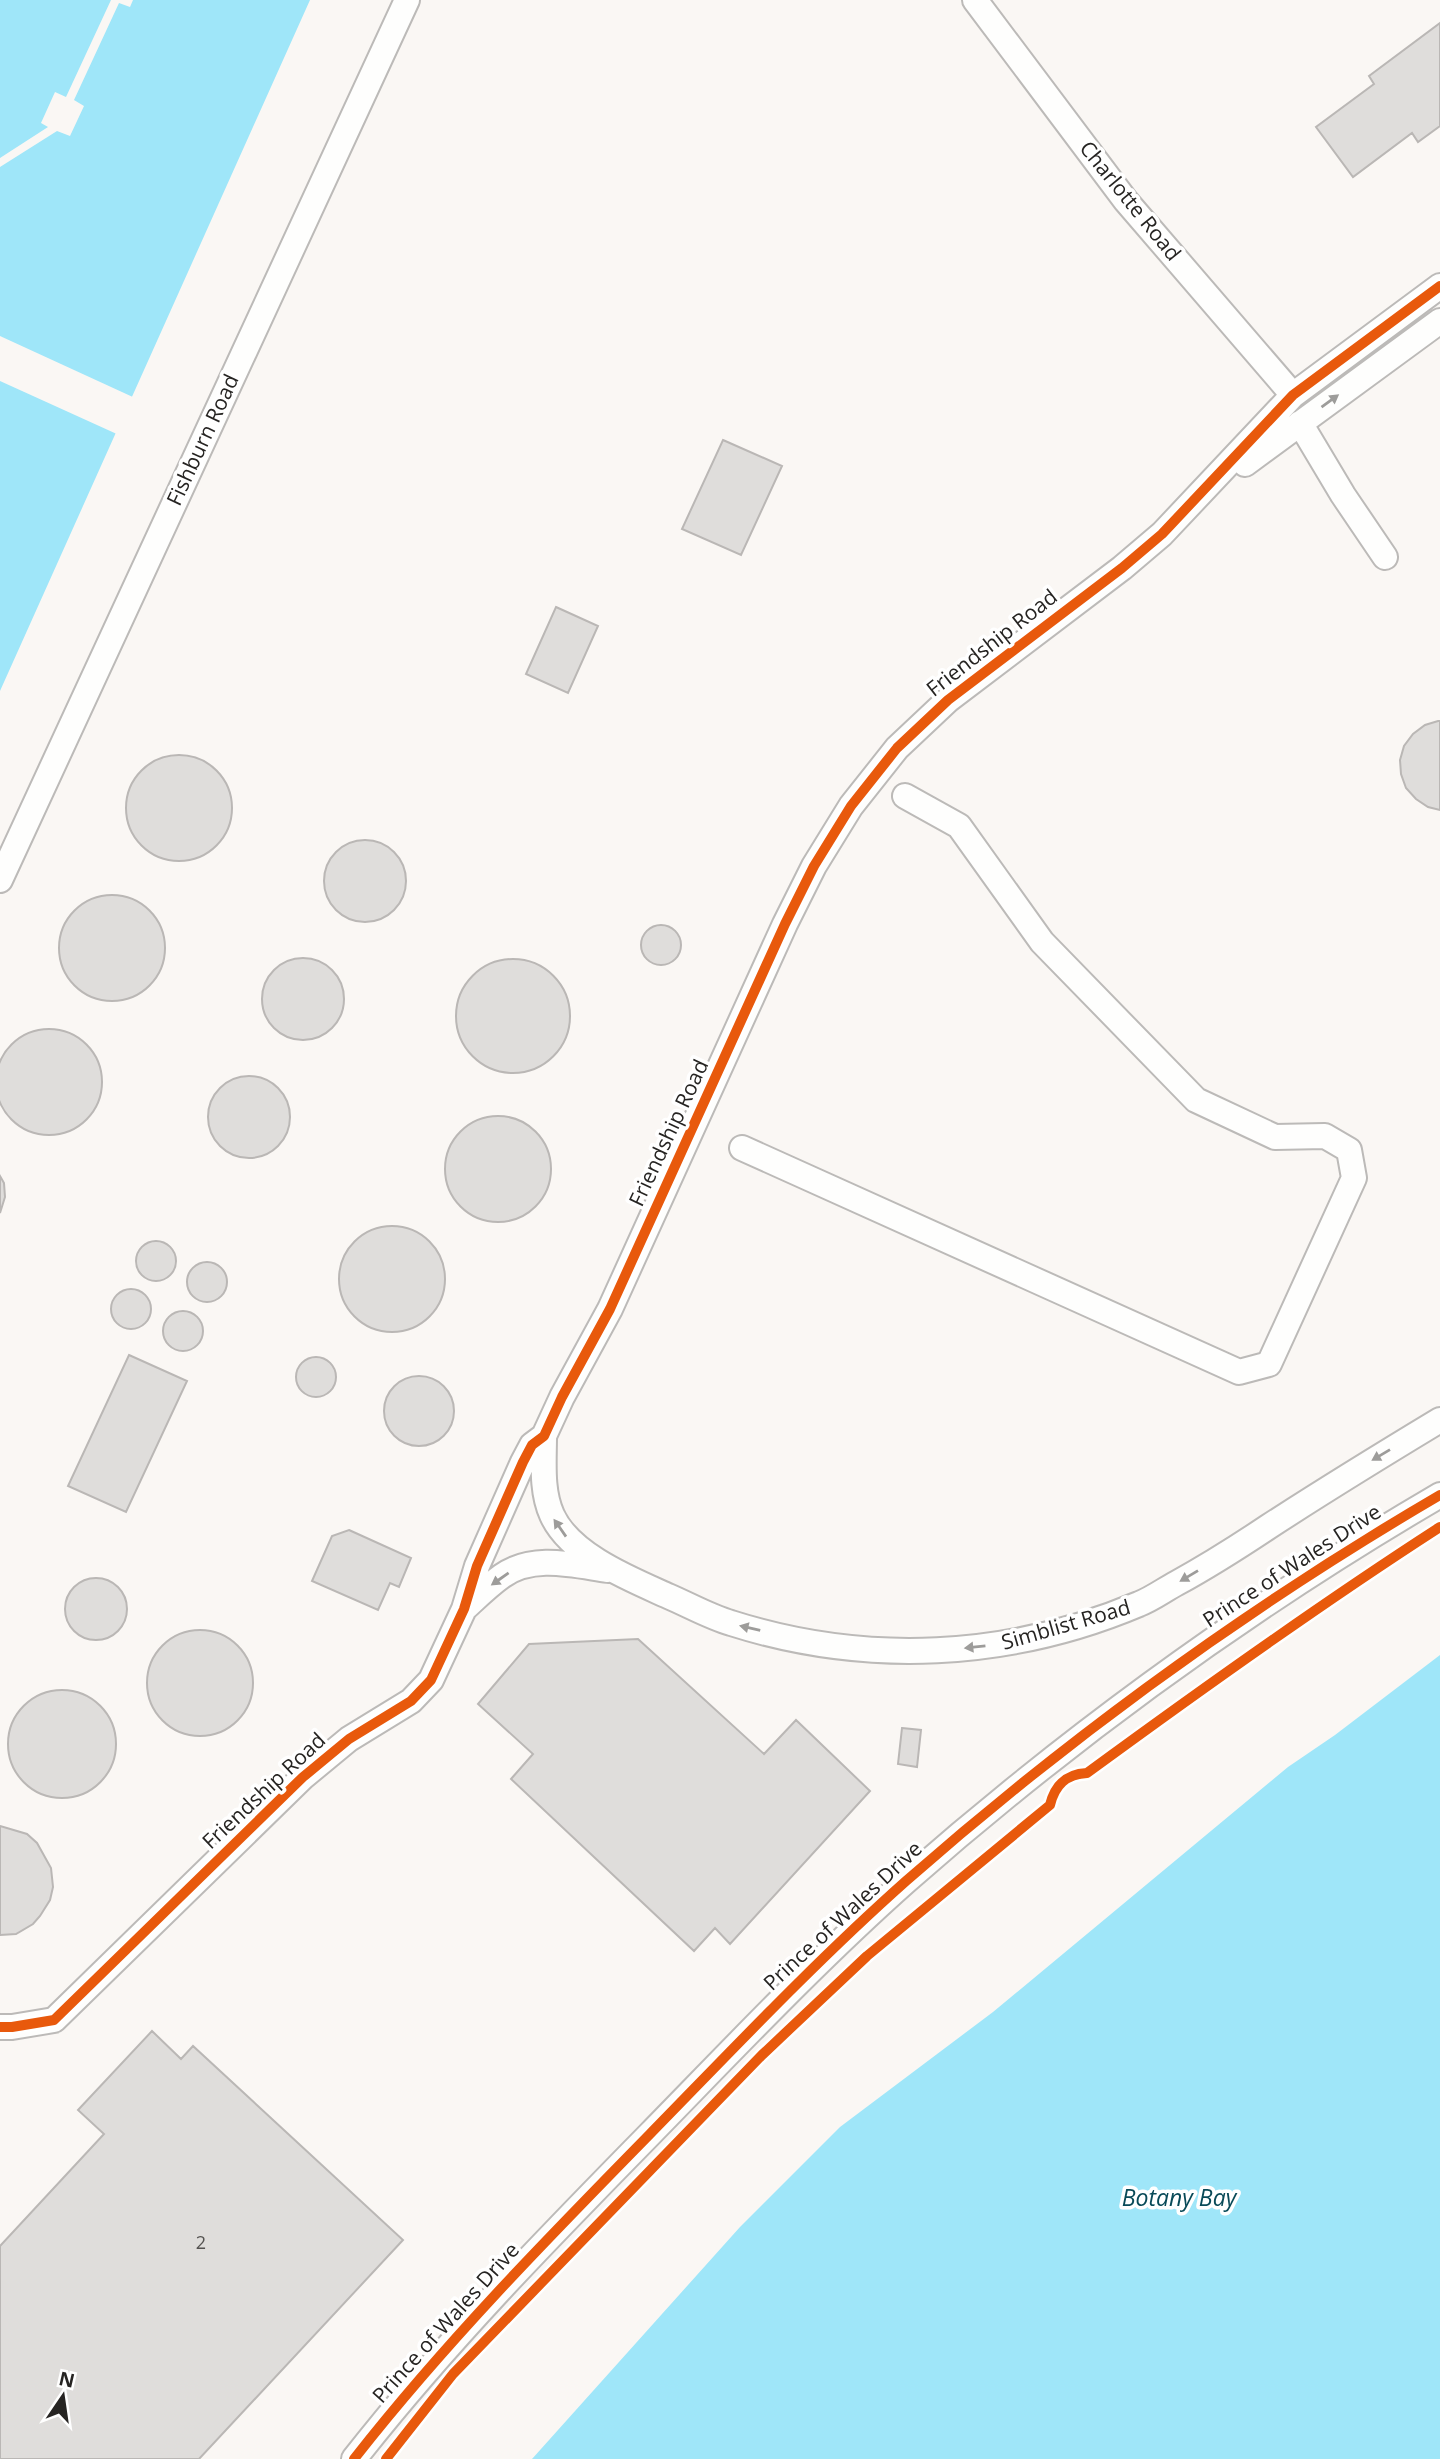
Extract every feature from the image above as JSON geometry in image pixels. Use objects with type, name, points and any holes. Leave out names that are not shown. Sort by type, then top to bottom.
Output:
[{"type":"street","name":"Fishburn Road","points":[[0,880],[407,0]]},
{"type":"street","name":"Charlotte Road","points":[[975,0],[1126,201],[1293,395]]},
{"type":"street","name":"Friendship Road","points":[[0,2027],[54,2020],[303,1777],[349,1739],[411,1701],[431,1680],[464,1609],[477,1566],[523,1462],[532,1445],[544,1436],[562,1397],[610,1310],[785,924],[814,866],[851,806],[897,748],[948,700],[1122,568],[1162,534],[1293,395],[1440,286]]},
{"type":"street","name":"Friendship Road","points":[[1196,499],[1440,321]]},
{"type":"street","points":[[1300,423],[1343,495],[1385,557]]},
{"type":"street","points":[[741,1148],[1239,1372],[1269,1364],[1354,1178],[1349,1150],[1325,1136],[1275,1137],[1196,1100],[1042,942],[959,826],[905,796]]},
{"type":"street","name":"Simblist Road","points":[[544,1436],[544,1482],[551,1514],[564,1535],[612,1571],[730,1623],[810,1642],[879,1651],[942,1651],[1012,1643],[1083,1624],[1141,1603],[1440,1420]]},
{"type":"street","name":"Prince of Wales Drive","points":[[354,2459],[436,2357],[555,2231],[796,1984],[906,1881],[1048,1763],[1190,1656],[1295,1585],[1440,1495]]},
{"type":"street","name":"Simblist Road","points":[[464,1609],[503,1575],[539,1563],[612,1571]]},
{"type":"water","points":[[0,0],[310,0],[0,691]]},
{"type":"water","name":"Botany Bay","points":[[1440,1655],[1440,2459],[532,2459],[740,2227],[840,2127],[993,2012],[1288,1767],[1335,1735]]},
{"type":"pier","points":[[111,0],[133,0],[130,7],[119,3],[74,100],[84,106],[70,136],[57,131],[0,167],[0,158],[48,127],[41,123],[55,92],[66,97]]},
{"type":"pier","points":[[0,336],[135,398],[119,435],[0,381]]},
{"type":"building","points":[[1440,23],[1440,126],[1418,142],[1412,133],[1353,177],[1316,127],[1374,84],[1369,76]]},
{"type":"building","points":[[723,440],[782,466],[741,555],[682,529]]},
{"type":"building","points":[[556,607],[598,626],[568,693],[526,674]]},
{"type":"building","points":[[1440,721],[1440,810],[1428,807],[1406,788],[1400,760],[1404,746],[1413,734],[1425,725]]},
{"type":"building","points":[[179,755],[199,759],[217,770],[228,788],[232,808],[228,828],[217,846],[199,857],[179,861],[159,857],[141,846],[130,828],[126,808],[130,788],[141,770],[159,759]]},
{"type":"building","points":[[365,840],[381,843],[394,852],[403,865],[406,881],[403,897],[394,910],[381,919],[365,922],[349,919],[336,910],[327,897],[324,881],[327,865],[336,852],[349,843]]},
{"type":"building","points":[[112,895],[132,899],[150,910],[161,928],[165,948],[161,968],[150,986],[132,997],[112,1001],[92,997],[74,986],[63,968],[59,948],[63,928],[74,910],[92,899]]},
{"type":"building","points":[[661,925],[675,931],[681,945],[675,959],[661,965],[647,959],[641,945],[647,931]]},
{"type":"building","points":[[303,958],[319,961],[332,970],[341,983],[344,999],[341,1015],[332,1028],[319,1037],[303,1040],[287,1037],[274,1028],[265,1015],[262,999],[265,983],[274,970],[287,961]]},
{"type":"building","points":[[513,959],[535,963],[545,968],[561,984],[566,994],[570,1016],[566,1038],[561,1048],[545,1064],[535,1069],[513,1073],[491,1069],[481,1064],[465,1048],[460,1038],[456,1016],[460,994],[465,984],[481,968],[491,963]]},
{"type":"building","points":[[49,1029],[69,1033],[86,1045],[98,1062],[102,1082],[98,1102],[86,1119],[69,1131],[49,1135],[29,1131],[12,1119],[0,1102],[-4,1082],[0,1062],[12,1045],[29,1033]]},
{"type":"building","points":[[249,1076],[265,1079],[278,1088],[287,1101],[290,1117],[287,1133],[278,1146],[265,1155],[249,1158],[233,1155],[220,1146],[211,1133],[208,1117],[211,1101],[220,1088],[233,1079]]},
{"type":"building","points":[[498,1116],[518,1120],[536,1131],[547,1149],[551,1169],[547,1189],[536,1207],[518,1218],[498,1222],[478,1218],[460,1207],[449,1189],[445,1169],[449,1149],[460,1131],[478,1120]]},
{"type":"building","points":[[0,1176],[4,1183],[5,1197],[0,1213]]},
{"type":"building","points":[[392,1226],[412,1230],[430,1241],[441,1259],[445,1279],[441,1299],[430,1317],[412,1328],[392,1332],[372,1328],[354,1317],[343,1299],[339,1279],[343,1259],[354,1241],[372,1230]]},
{"type":"building","points":[[156,1241],[170,1247],[176,1261],[170,1275],[156,1281],[142,1275],[136,1261],[142,1247]]},
{"type":"building","points":[[207,1262],[221,1268],[227,1282],[221,1296],[207,1302],[193,1296],[187,1282],[193,1268]]},
{"type":"building","points":[[131,1289],[145,1295],[151,1309],[145,1323],[131,1329],[117,1323],[111,1309],[117,1295]]},
{"type":"building","points":[[183,1311],[197,1317],[203,1331],[197,1345],[183,1351],[169,1345],[163,1331],[169,1317]]},
{"type":"building","points":[[129,1355],[187,1381],[126,1512],[68,1486]]},
{"type":"building","points":[[316,1357],[330,1363],[336,1377],[330,1391],[316,1397],[302,1391],[296,1377],[302,1363]]},
{"type":"building","points":[[419,1376],[444,1386],[454,1411],[444,1436],[419,1446],[394,1436],[384,1411],[394,1386]]},
{"type":"building","points":[[349,1530],[411,1558],[399,1587],[390,1583],[378,1610],[312,1581],[332,1536]]},
{"type":"building","points":[[96,1578],[118,1587],[127,1609],[118,1631],[96,1640],[74,1631],[65,1609],[74,1587]]},
{"type":"building","points":[[200,1630],[220,1634],[238,1645],[249,1663],[253,1683],[249,1703],[238,1721],[220,1732],[200,1736],[180,1732],[162,1721],[151,1703],[147,1683],[151,1663],[162,1645],[180,1634]]},
{"type":"building","points":[[638,1639],[764,1754],[796,1720],[870,1791],[730,1944],[715,1928],[694,1951],[511,1779],[533,1754],[478,1704],[529,1644]]},
{"type":"building","points":[[62,1690],[83,1694],[100,1706],[112,1723],[116,1744],[112,1765],[100,1782],[83,1794],[62,1798],[41,1794],[24,1782],[12,1765],[8,1744],[12,1723],[24,1706],[41,1694]]},
{"type":"building","points":[[902,1728],[921,1730],[917,1767],[898,1764]]},
{"type":"building","points":[[0,1826],[27,1834],[37,1843],[51,1868],[53,1887],[50,1900],[33,1924],[16,1934],[0,1935]]},
{"type":"building","points":[[152,2031],[181,2059],[193,2046],[403,2240],[199,2459],[0,2459],[0,2246],[104,2134],[78,2110]]},
{"type":"cycle path","points":[[0,2027],[54,2020],[303,1777],[349,1739],[411,1701],[431,1680],[464,1609],[477,1566],[523,1462],[532,1445],[544,1436],[610,1309],[785,924],[814,866],[851,806],[897,748],[948,700],[1122,568],[1162,534],[1293,395],[1440,286]]},
{"type":"cycle path","points":[[354,2459],[424,2374],[535,2252],[776,2005],[906,1881],[1032,1775],[1164,1675],[1300,1582],[1440,1495]]},
{"type":"cycle path","points":[[386,2459],[453,2374],[762,2055],[867,1956],[1050,1805],[1062,1782],[1087,1773],[1262,1647],[1440,1527]]}]
